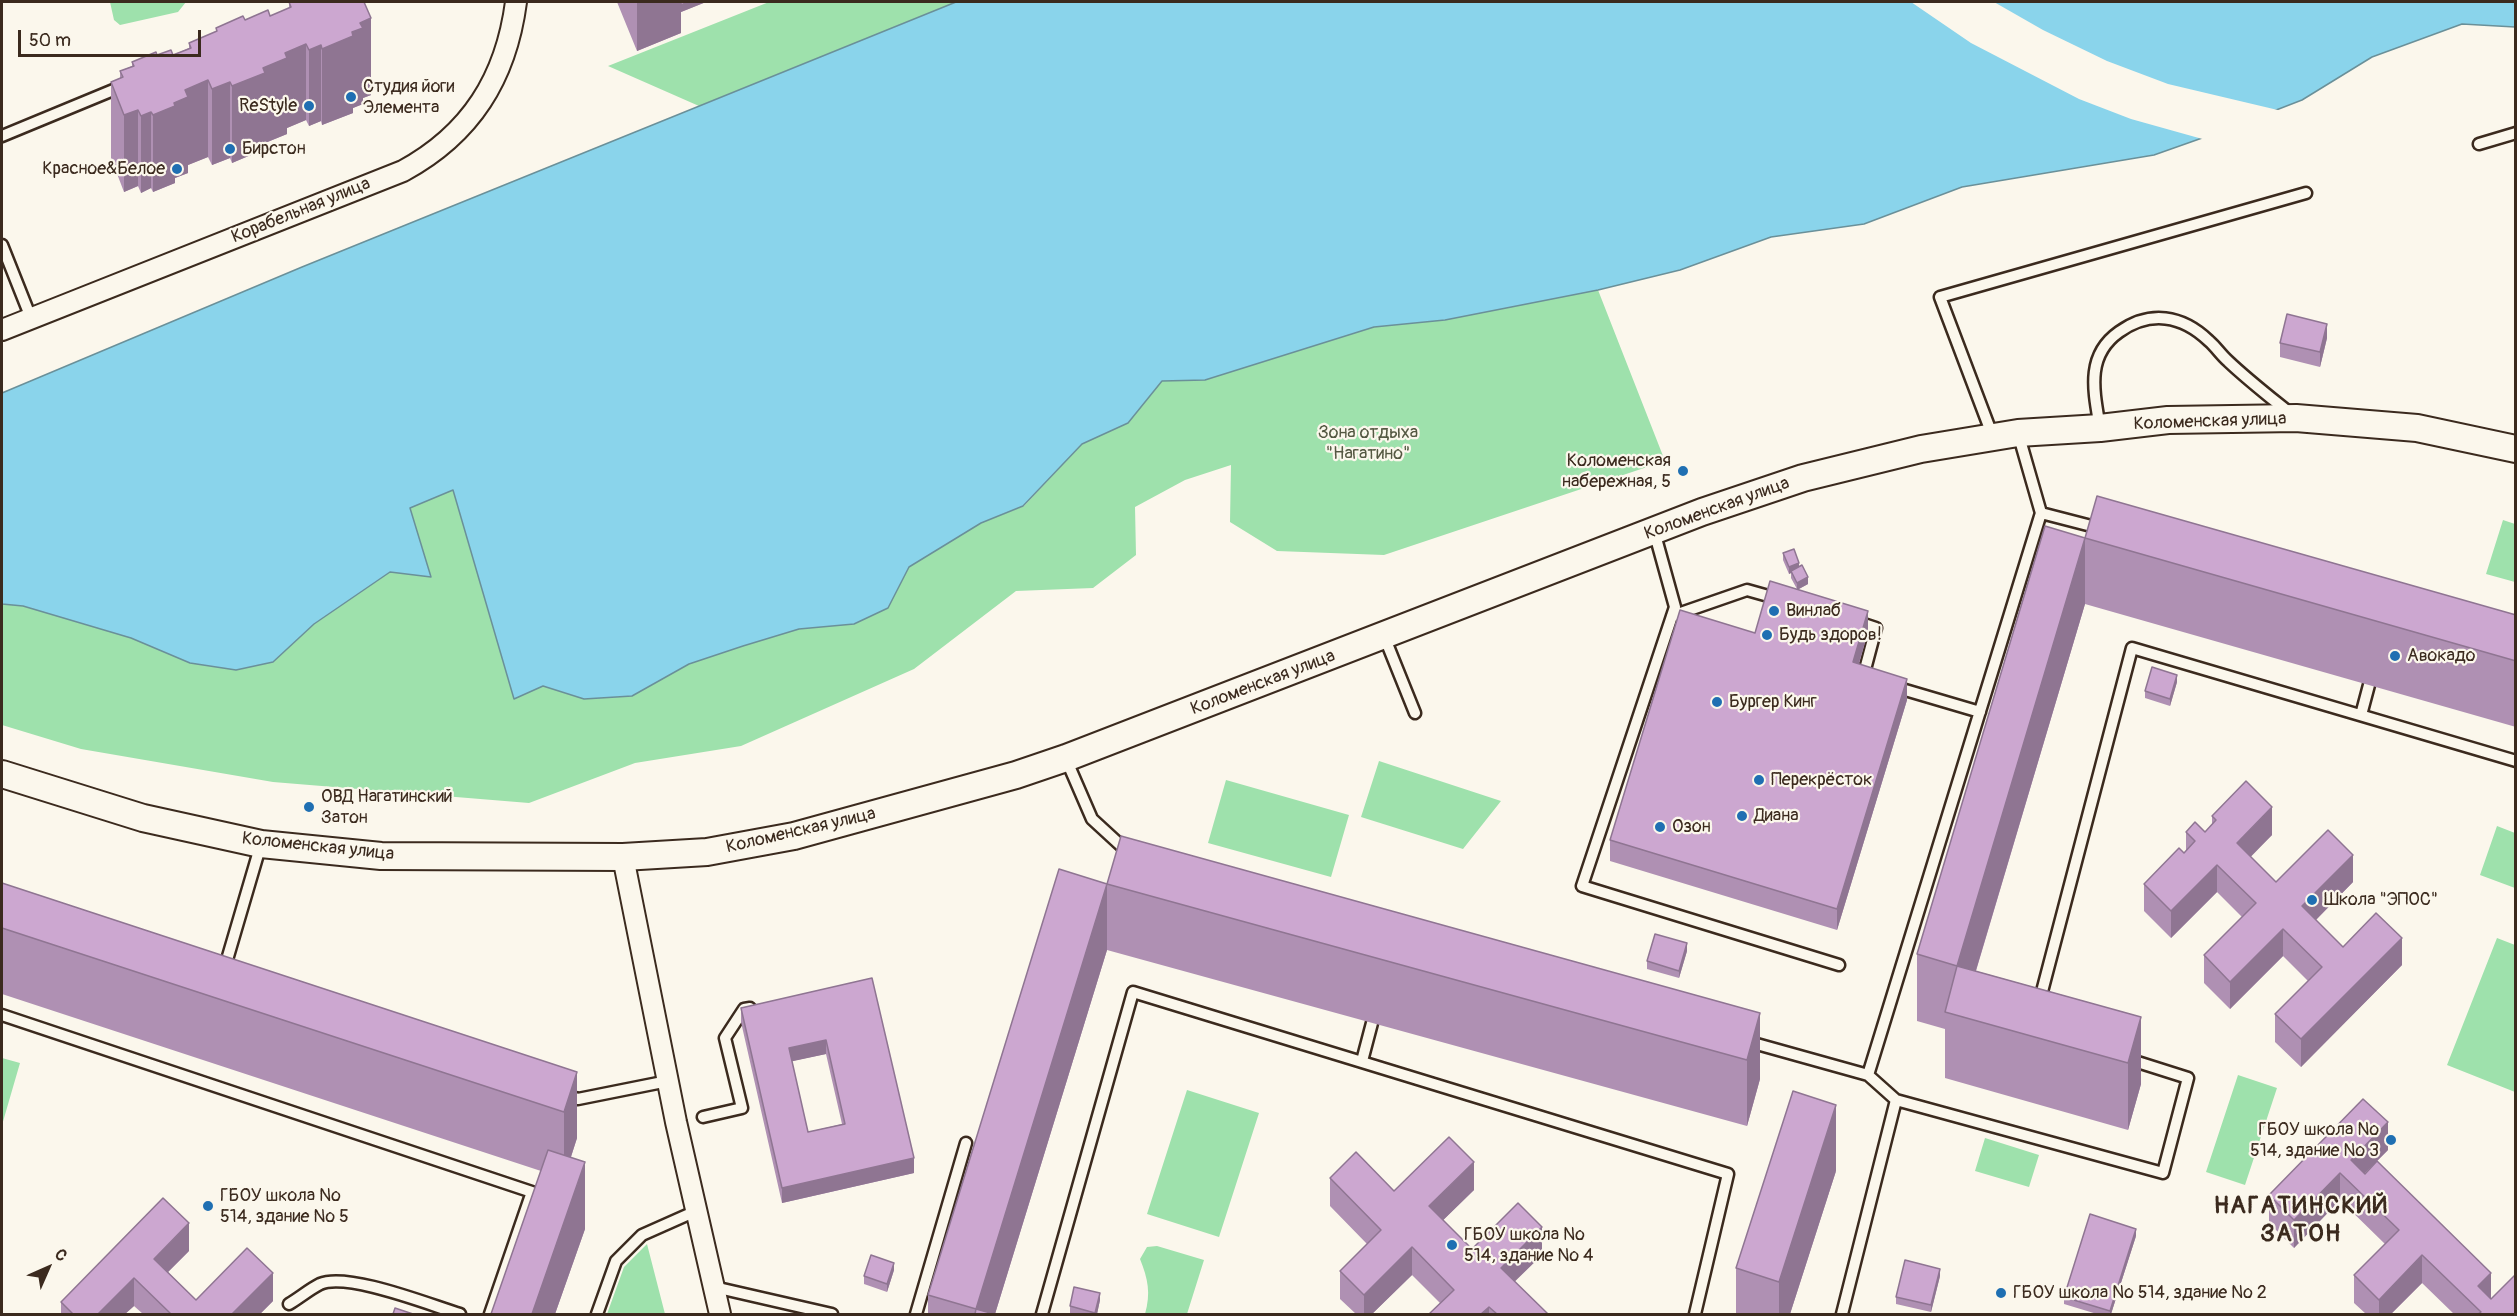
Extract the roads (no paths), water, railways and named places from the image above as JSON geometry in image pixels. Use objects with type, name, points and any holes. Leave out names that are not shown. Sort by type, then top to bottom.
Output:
[{"type":"street","name":"Корабельная улица","points":[[2,330],[403,171],[417,163],[451,138],[484,98],[506,51],[516,2]]},
{"type":"street","name":"Коломенская улица","points":[[2,774],[143,818],[261,844],[381,856],[622,857],[707,852],[794,836],[1016,775],[1384,636],[1654,530],[1803,478],[1921,449],[2018,433],[2100,428],[2169,420],[2296,418],[2417,428],[2516,449]]},
{"type":"street","points":[[622,857],[668,1081],[720,1314]]},
{"type":"lane","points":[[2,136],[132,82]]},
{"type":"lane","points":[[2479,144],[2516,133]]},
{"type":"lane","points":[[1993,437],[1940,297],[2306,193]]},
{"type":"lane","points":[[2,245],[32,318]]},
{"type":"lane","points":[[2100,428],[2094,394],[2095,364],[2106,341],[2133,323],[2163,316],[2188,325],[2209,340],[2227,361],[2296,418]]},
{"type":"lane","points":[[1868,1075],[2041,513],[2018,433]]},
{"type":"lane","points":[[2041,513],[2109,530]]},
{"type":"lane","points":[[1654,530],[1675,607],[1582,886],[1839,965]]},
{"type":"lane","points":[[1672,616],[1747,590],[1790,602]]},
{"type":"lane","points":[[1844,618],[1876,628],[1861,677],[1980,712]]},
{"type":"lane","points":[[1384,636],[1415,713]]},
{"type":"lane","points":[[2035,1018],[2132,648],[2516,761]]},
{"type":"lane","points":[[2361,715],[2369,685]]},
{"type":"lane","points":[[1066,758],[1092,819],[1129,854],[1140,858]]},
{"type":"lane","points":[[221,982],[261,844]]},
{"type":"lane","points":[[1042,1314],[1133,992],[1728,1174],[1695,1314]]},
{"type":"lane","points":[[703,1117],[742,1108],[725,1038],[744,1010],[766,1005]]},
{"type":"lane","points":[[2,1015],[532,1192],[490,1314]]},
{"type":"lane","points":[[1362,1061],[1371,1023]]},
{"type":"lane","points":[[1736,1038],[1868,1075],[1896,1100],[2163,1173],[2188,1078],[2121,1057]]},
{"type":"lane","points":[[555,1092],[578,1099],[668,1081]]},
{"type":"lane","points":[[1842,1314],[1896,1100]]},
{"type":"lane","points":[[916,1314],[966,1143]]},
{"type":"lane","points":[[597,1314],[615,1262],[642,1235],[696,1211]]},
{"type":"lane","points":[[289,1304],[322,1283],[341,1281],[384,1290],[460,1314]]},
{"type":"lane","points":[[714,1287],[832,1314]]},
{"type":"water","points":[[956,2],[2515,2],[2515,27],[2462,24],[2372,57],[2302,100],[2154,155],[1962,187],[1864,224],[1771,237],[1680,270],[1598,290],[1445,320],[1374,327],[1205,380],[1162,381],[1128,423],[1082,444],[1023,506],[981,523],[909,567],[888,608],[854,624],[799,629],[689,664],[632,696],[584,699],[543,686],[514,699],[453,490],[410,508],[431,577],[390,572],[314,624],[273,662],[236,670],[190,663],[131,638],[23,606],[2,604],[2,393],[302,267]]},
{"type":"place","name":"Студия йоги Элемента","points":[[351,97]]},
{"type":"place","name":"ReStyle","points":[[309,106]]},
{"type":"place","name":"Бирстон","points":[[230,149]]},
{"type":"place","name":"Красное&Белое","points":[[177,169]]},
{"type":"place","name":"Коломенская набережная, 5","points":[[1683,471]]},
{"type":"place","name":"Винлаб","points":[[1774,611]]},
{"type":"place","name":"Будь здоров!","points":[[1767,635]]},
{"type":"place","name":"Авокадо","points":[[2395,656]]},
{"type":"place","name":"Бургер Кинг","points":[[1717,702]]},
{"type":"place","name":"Перекрёсток","points":[[1759,780]]},
{"type":"place","name":"ОВД Нагатинский Затон","points":[[309,807]]},
{"type":"place","name":"Диана","points":[[1742,816]]},
{"type":"place","name":"Озон","points":[[1660,827]]},
{"type":"place","name":"Школа \"ЭПОС\"","points":[[2312,900]]},
{"type":"place","name":"ГБОУ школа № 514, здание № 3","points":[[2391,1140]]},
{"type":"place","name":"ГБОУ школа № 514, здание № 5","points":[[208,1206]]},
{"type":"place","name":"ГБОУ школа № 514, здание № 4","points":[[1452,1245]]},
{"type":"place","name":"ГБОУ школа № 514, здание № 2","points":[[2001,1293]]},
{"type":"district","name":"НАГАТИНСКИЙ ЗАТОН","points":[[2301,1221]]},
{"type":"park label","name":"Зона отдыха \"Нагатино\"","points":[[1368,443]]}]
